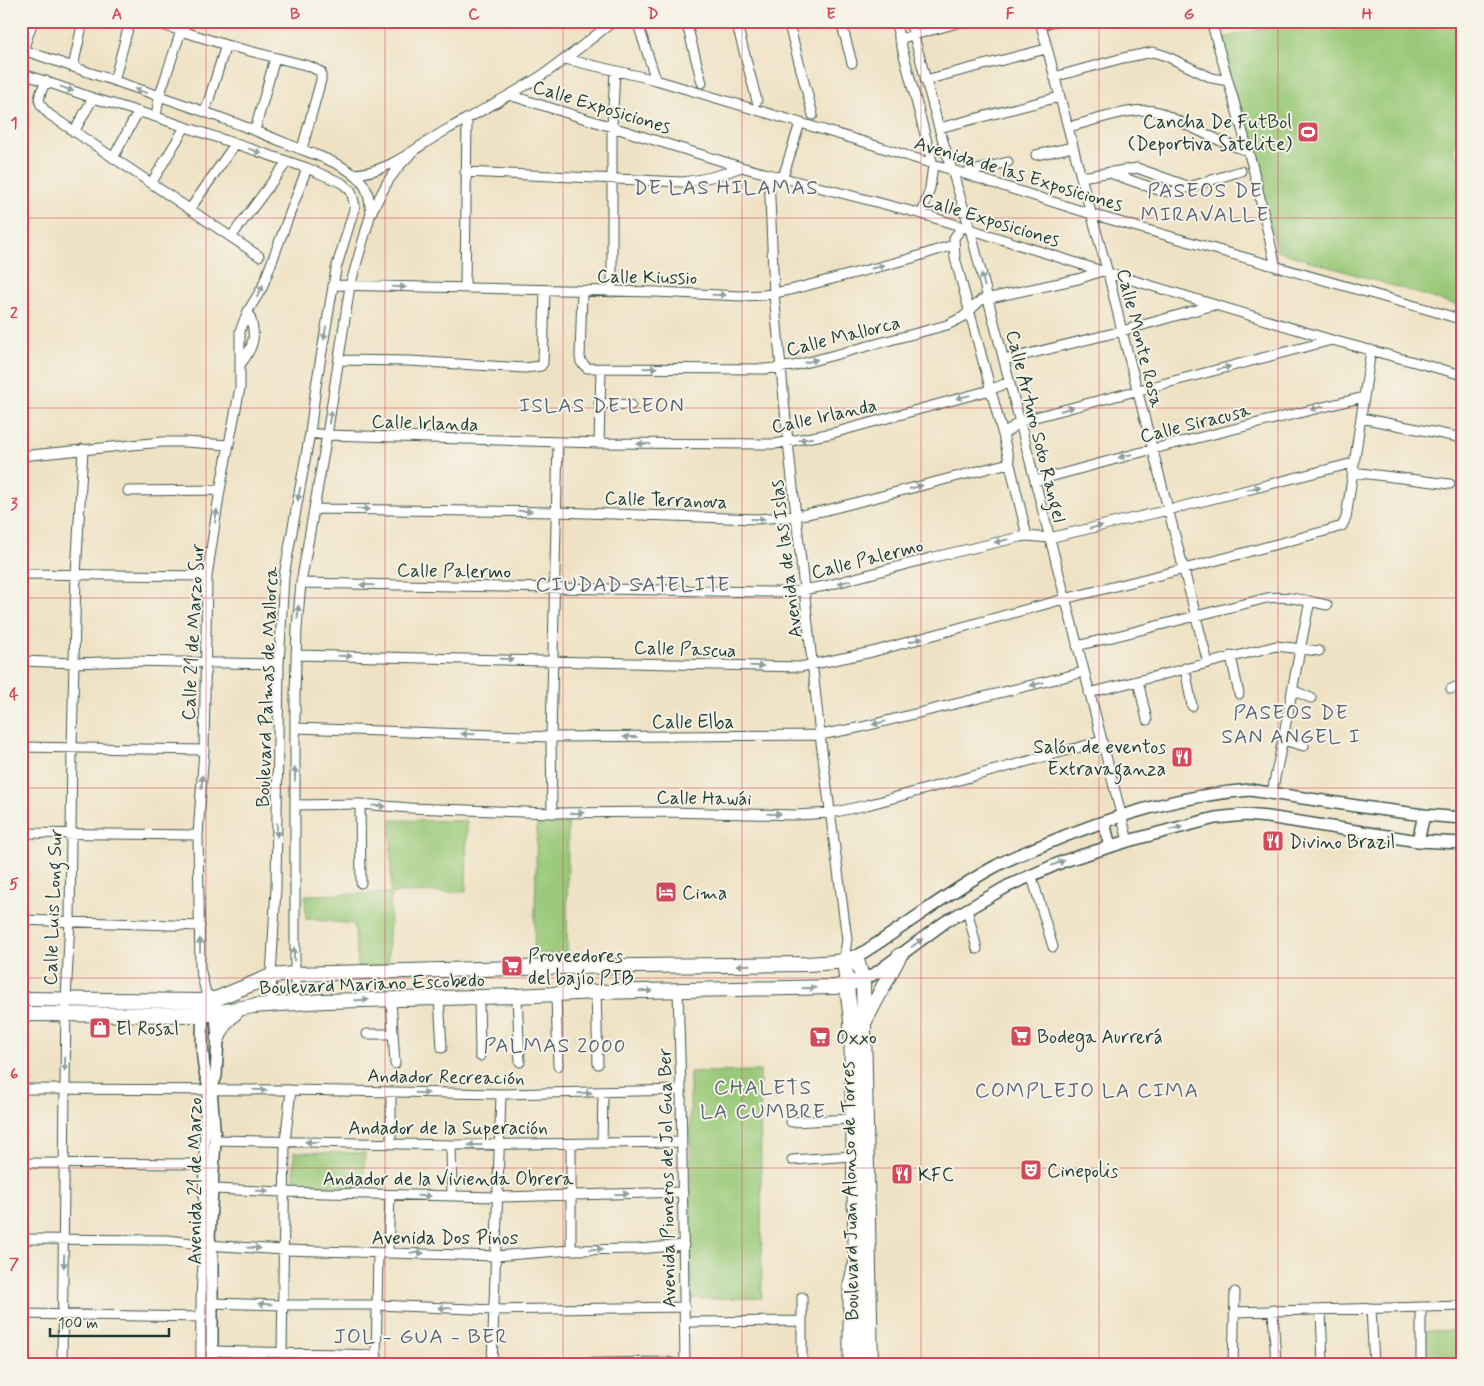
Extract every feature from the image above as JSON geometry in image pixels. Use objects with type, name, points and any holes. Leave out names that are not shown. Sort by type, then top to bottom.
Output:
[{"type":"main road","points":[[864,1023],[900,955]]},
{"type":"main road","name":"Boulevard Mariano Escobedo","points":[[21,1014],[66,1015],[208,1004],[272,976],[294,974],[554,967],[807,964],[850,958]]},
{"type":"main road","name":"Boulevard Juan Alonso de Torres","points":[[850,958],[863,980],[871,1365]]},
{"type":"main road","name":"Boulevard Juan Alonso de Torres","points":[[850,958],[848,985],[851,1021],[858,1365]]},
{"type":"main road","name":"Boulevard Mariano Escobedo","points":[[21,999],[208,1004],[241,1008],[272,1004],[391,999],[596,992],[818,988],[848,985],[863,980]]},
{"type":"main road","points":[[218,1038],[225,1023],[241,1008]]},
{"type":"street","points":[[32,21],[22,49],[205,112],[320,156],[353,174],[367,189],[372,213]]},
{"type":"street","points":[[73,67],[83,21]]},
{"type":"street","points":[[114,81],[130,21]]},
{"type":"street","points":[[150,21],[226,45],[308,66],[321,72],[320,85],[302,149]]},
{"type":"street","points":[[353,174],[368,173],[392,164],[548,71],[614,21]]},
{"type":"street","points":[[637,21],[656,80]]},
{"type":"street","points":[[686,21],[702,83]]},
{"type":"street","points":[[736,21],[757,101]]},
{"type":"street","points":[[788,21],[813,115]]},
{"type":"street","points":[[841,21],[852,63]]},
{"type":"street","points":[[895,21],[933,165],[930,188],[922,214]]},
{"type":"street","name":"Calle Arturo Soto Rangel","points":[[910,21],[1004,360],[1036,481],[1064,599],[1128,840]]},
{"type":"street","points":[[899,39],[965,21]]},
{"type":"street","points":[[1040,23],[1055,21]]},
{"type":"street","points":[[1211,21],[1248,151],[1276,267]]},
{"type":"street","name":"Calle Monte Rosa","points":[[1040,23],[1208,663]]},
{"type":"street","points":[[156,118],[158,97],[181,31]]},
{"type":"street","points":[[205,112],[226,45]]},
{"type":"street","points":[[925,80],[1046,49]]},
{"type":"street","points":[[1054,77],[1123,58],[1153,52],[1166,56],[1212,78],[1228,81]]},
{"type":"street","points":[[255,130],[275,58]]},
{"type":"street","name":"Avenida de las Exposiciones","points":[[565,59],[656,80],[864,142],[1091,214],[1463,320]]},
{"type":"street","points":[[612,292],[612,128],[615,71]]},
{"type":"street","points":[[21,73],[307,168]]},
{"type":"street","points":[[46,81],[38,99],[40,106],[58,121],[152,182],[259,256]]},
{"type":"street","name":"Calle Exposiciones","points":[[509,95],[741,167],[922,214],[1105,272],[1332,340],[1463,375]]},
{"type":"street","points":[[939,128],[1059,97]]},
{"type":"street","points":[[74,132],[93,98]]},
{"type":"street","points":[[1068,127],[1124,113],[1150,109],[1225,143],[1248,151]]},
{"type":"street","points":[[113,158],[138,112]]},
{"type":"street","points":[[465,288],[467,119]]},
{"type":"street","points":[[783,177],[800,123]]},
{"type":"street","points":[[152,182],[185,127]]},
{"type":"street","points":[[190,210],[235,144]]},
{"type":"street","points":[[1036,156],[1073,147]]},
{"type":"street","name":"Boulevard Palmas de Mallorca","points":[[295,1003],[296,655],[301,583],[327,435],[350,286],[372,213],[388,181],[414,151]]},
{"type":"street","points":[[231,237],[286,162]]},
{"type":"street","points":[[963,174],[1008,162]]},
{"type":"street","points":[[465,172],[658,181],[699,180],[728,173],[741,167]]},
{"type":"street","name":"Boulevard Palmas de Mallorca","points":[[272,1004],[280,664],[284,576],[310,433],[336,269],[355,206],[350,191],[342,183],[307,168]]},
{"type":"street","name":"Calle 21 de Marzo Sur","points":[[208,1004],[200,968],[198,835],[204,750],[204,662],[207,576],[220,490],[240,388],[240,330],[248,311],[262,288],[307,168]]},
{"type":"street","points":[[1080,177],[1131,168],[1142,169],[1190,187]]},
{"type":"street","points":[[1110,173],[1161,191],[1173,192],[1241,171]]},
{"type":"street","name":"Avenida de las Islas","points":[[769,174],[774,294],[780,368],[820,735],[850,958]]},
{"type":"street","points":[[966,228],[954,238],[953,245],[1003,435],[1027,536]]},
{"type":"street","name":"Calle Kiussio","points":[[333,285],[742,296],[774,294],[953,245]]},
{"type":"street","name":"Calle Mallorca","points":[[582,291],[580,350],[581,362],[587,368],[736,370],[793,366],[947,325],[963,318],[976,304],[987,298],[1060,284],[1105,272]]},
{"type":"street","points":[[339,360],[409,361],[525,368],[541,366],[544,348],[545,290]]},
{"type":"street","points":[[1004,360],[1122,331],[1216,305]]},
{"type":"street","points":[[240,365],[250,350],[254,326],[248,311]]},
{"type":"street","points":[[1003,435],[1020,421],[1332,340]]},
{"type":"street","points":[[239,347],[250,350]]},
{"type":"street","points":[[1064,599],[1342,526],[1346,518],[1371,350]]},
{"type":"street","points":[[599,443],[601,368]]},
{"type":"street","name":"Calle Irlanda","points":[[310,433],[558,442],[756,445],[788,442],[833,433],[990,390],[1009,382]]},
{"type":"street","name":"Calle Siracusa","points":[[1036,481],[1153,449],[1364,397]]},
{"type":"street","points":[[600,403],[631,405]]},
{"type":"street","points":[[1361,418],[1463,438]]},
{"type":"street","points":[[21,456],[162,442],[228,446]]},
{"type":"street","points":[[552,813],[551,738],[558,442]]},
{"type":"street","name":"Calle Luis Long Sur","points":[[62,1365],[66,999],[70,921],[76,575],[83,449]]},
{"type":"street","name":"Calle Terranova","points":[[314,508],[557,512],[756,519],[796,516],[827,510],[1009,463]]},
{"type":"street","points":[[1049,538],[1353,467],[1450,484]]},
{"type":"street","points":[[128,491],[220,490]]},
{"type":"street","name":"Calle Palermo","points":[[301,583],[767,592],[805,590],[1027,536],[1049,538]]},
{"type":"street","points":[[21,574],[207,576]]},
{"type":"street","points":[[1077,646],[1278,596],[1327,605]]},
{"type":"street","name":"Calle Pascua","points":[[296,655],[800,666],[872,652],[1064,599]]},
{"type":"street","points":[[1272,792],[1284,740],[1299,649],[1310,601]]},
{"type":"street","points":[[1089,693],[1276,646],[1318,651]]},
{"type":"street","points":[[1231,656],[1239,694]]},
{"type":"street","points":[[21,662],[131,661],[280,664]]},
{"type":"street","points":[[1185,668],[1192,706]]},
{"type":"street","name":"Calle Elba","points":[[295,728],[551,738],[820,735],[862,727],[1084,672]]},
{"type":"street","points":[[1138,681],[1147,720]]},
{"type":"street","points":[[1451,689],[1463,684]]},
{"type":"street","points":[[1292,690],[1311,698]]},
{"type":"street","points":[[1284,740],[1304,746]]},
{"type":"street","name":"Calle Hawái","points":[[296,805],[360,804],[410,808],[552,813],[668,812],[796,815],[831,813],[867,805],[1102,741]]},
{"type":"street","points":[[21,747],[204,750]]},
{"type":"street","name":"Boulevard Mariano Escobedo","points":[[850,958],[998,865],[1057,839],[1104,822],[1185,800],[1231,791],[1250,790],[1424,815],[1463,818]]},
{"type":"street","points":[[360,804],[361,883]]},
{"type":"street","name":"Boulevard Mariano Escobedo","points":[[863,980],[944,922],[1031,874],[1128,840],[1215,818],[1245,815],[1418,841],[1463,843]]},
{"type":"street","points":[[1418,841],[1424,815]]},
{"type":"street","points":[[1104,822],[1110,846]]},
{"type":"street","points":[[21,833],[198,835]]},
{"type":"street","points":[[1031,874],[1053,947]]},
{"type":"street","points":[[967,910],[977,949]]},
{"type":"street","points":[[21,920],[200,926]]},
{"type":"street","name":"Avenida Pioneros de Jol Gua Ber","points":[[678,990],[686,1322],[683,1365]]},
{"type":"street","points":[[596,992],[598,1064]]},
{"type":"street","points":[[556,994],[558,1066]]},
{"type":"street","points":[[517,996],[520,1062]]},
{"type":"street","points":[[479,997],[480,1056]]},
{"type":"street","points":[[439,998],[442,1048]]},
{"type":"street","points":[[391,999],[395,1064]]},
{"type":"street","points":[[201,1365],[202,1317],[209,1241],[203,1224],[205,1106],[211,1089],[204,1071],[208,1004]]},
{"type":"street","name":"Avenida 21 de Marzo","points":[[208,1004],[218,1038],[216,1076],[211,1089],[215,1140],[209,1241],[212,1365]]},
{"type":"street","points":[[367,1034],[393,1034]]},
{"type":"street","name":"Andador Recreación","points":[[21,1089],[211,1089],[501,1094],[681,1090]]},
{"type":"street","points":[[282,1353],[285,1142],[290,1090]]},
{"type":"street","points":[[391,1092],[391,1143]]},
{"type":"street","points":[[602,1143],[603,1093]]},
{"type":"street","points":[[501,1094],[492,1365],[666,1362],[683,1365]]},
{"type":"street","points":[[791,1122],[852,1119]]},
{"type":"street","name":"Andador de la Superación","points":[[215,1140],[451,1145],[681,1142]]},
{"type":"street","points":[[571,1144],[571,1250]]},
{"type":"street","points":[[451,1145],[452,1196]]},
{"type":"street","points":[[792,1160],[853,1156]]},
{"type":"street","points":[[21,1163],[204,1164]]},
{"type":"street","name":"Andador de la Vivienda Obrera","points":[[213,1189],[498,1197],[683,1192]]},
{"type":"street","points":[[388,1253],[390,1194]]},
{"type":"street","name":"Avenida Dos Pinos","points":[[21,1239],[209,1241],[284,1250],[496,1256],[571,1250],[639,1249],[684,1245]]},
{"type":"street","points":[[212,1350],[377,1360],[378,1253]]},
{"type":"street","points":[[848,1365],[848,1285],[856,1258]]},
{"type":"street","points":[[1234,1365],[1235,1292]]},
{"type":"street","points":[[802,1297],[802,1365]]},
{"type":"street","points":[[211,1303],[378,1305],[494,1310],[685,1307]]},
{"type":"street","points":[[1235,1312],[1463,1306]]},
{"type":"street","points":[[1371,1308],[1374,1365]]},
{"type":"street","points":[[1420,1308],[1421,1365]]},
{"type":"street","points":[[1273,1310],[1276,1365]]},
{"type":"street","points":[[1321,1310],[1323,1365]]},
{"type":"street","points":[[21,1314],[202,1317]]},
{"type":"street","points":[[686,1322],[802,1321]]},
{"type":"green space","points":[[1292,21],[1463,21],[1463,142],[1453,147],[1463,170],[1463,307],[1277,251],[1220,39]]},
{"type":"green space","points":[[537,819],[568,819],[567,954],[534,954]]},
{"type":"green space","points":[[391,820],[467,821],[466,892],[391,893]]},
{"type":"green space","points":[[391,893],[388,966],[358,967],[354,924],[306,919],[305,895]]},
{"type":"green space","points":[[760,1071],[762,1298],[691,1299],[690,1072]]},
{"type":"green space","points":[[294,1152],[365,1153],[364,1187],[294,1186]]},
{"type":"green space","points":[[1463,1330],[1463,1365],[1424,1365],[1423,1331]]},
{"type":"place","name":"Cancha De FutBol (Deportiva Satelite)","points":[[1308,132]]},
{"type":"place","name":"Salón de eventos Extravaganza","points":[[1182,757]]},
{"type":"place","name":"Divino Brazil","points":[[1273,841]]},
{"type":"place","name":"Cima","points":[[666,892]]},
{"type":"place","name":"Proveedores del bajío PIB","points":[[512,966]]},
{"type":"place","name":"El Rosal","points":[[100,1028]]},
{"type":"place","name":"Bodega Aurrerá","points":[[1021,1036]]},
{"type":"place","name":"Oxxo","points":[[820,1037]]},
{"type":"place","name":"Cinepolis","points":[[1031,1170]]},
{"type":"place","name":"KFC","points":[[902,1174]]},
{"type":"district","name":"DE LAS HILAMAS","points":[[726,187]]},
{"type":"district","name":"PASEOS DE MIRAVALLE","points":[[1205,202]]},
{"type":"district","name":"ISLAS DE LEON","points":[[602,405]]},
{"type":"district","name":"CIUDAD SATELITE","points":[[633,584]]},
{"type":"district","name":"PASEOS DE SAN ANGEL I","points":[[1291,724]]},
{"type":"district","name":"PALMAS 2000","points":[[555,1045]]},
{"type":"district","name":"COMPLEJO LA CIMA","points":[[1087,1090]]},
{"type":"district","name":"CHALETS LA CUMBRE","points":[[763,1099]]},
{"type":"district","name":"JOL - GUA - BER","points":[[421,1336]]}]
